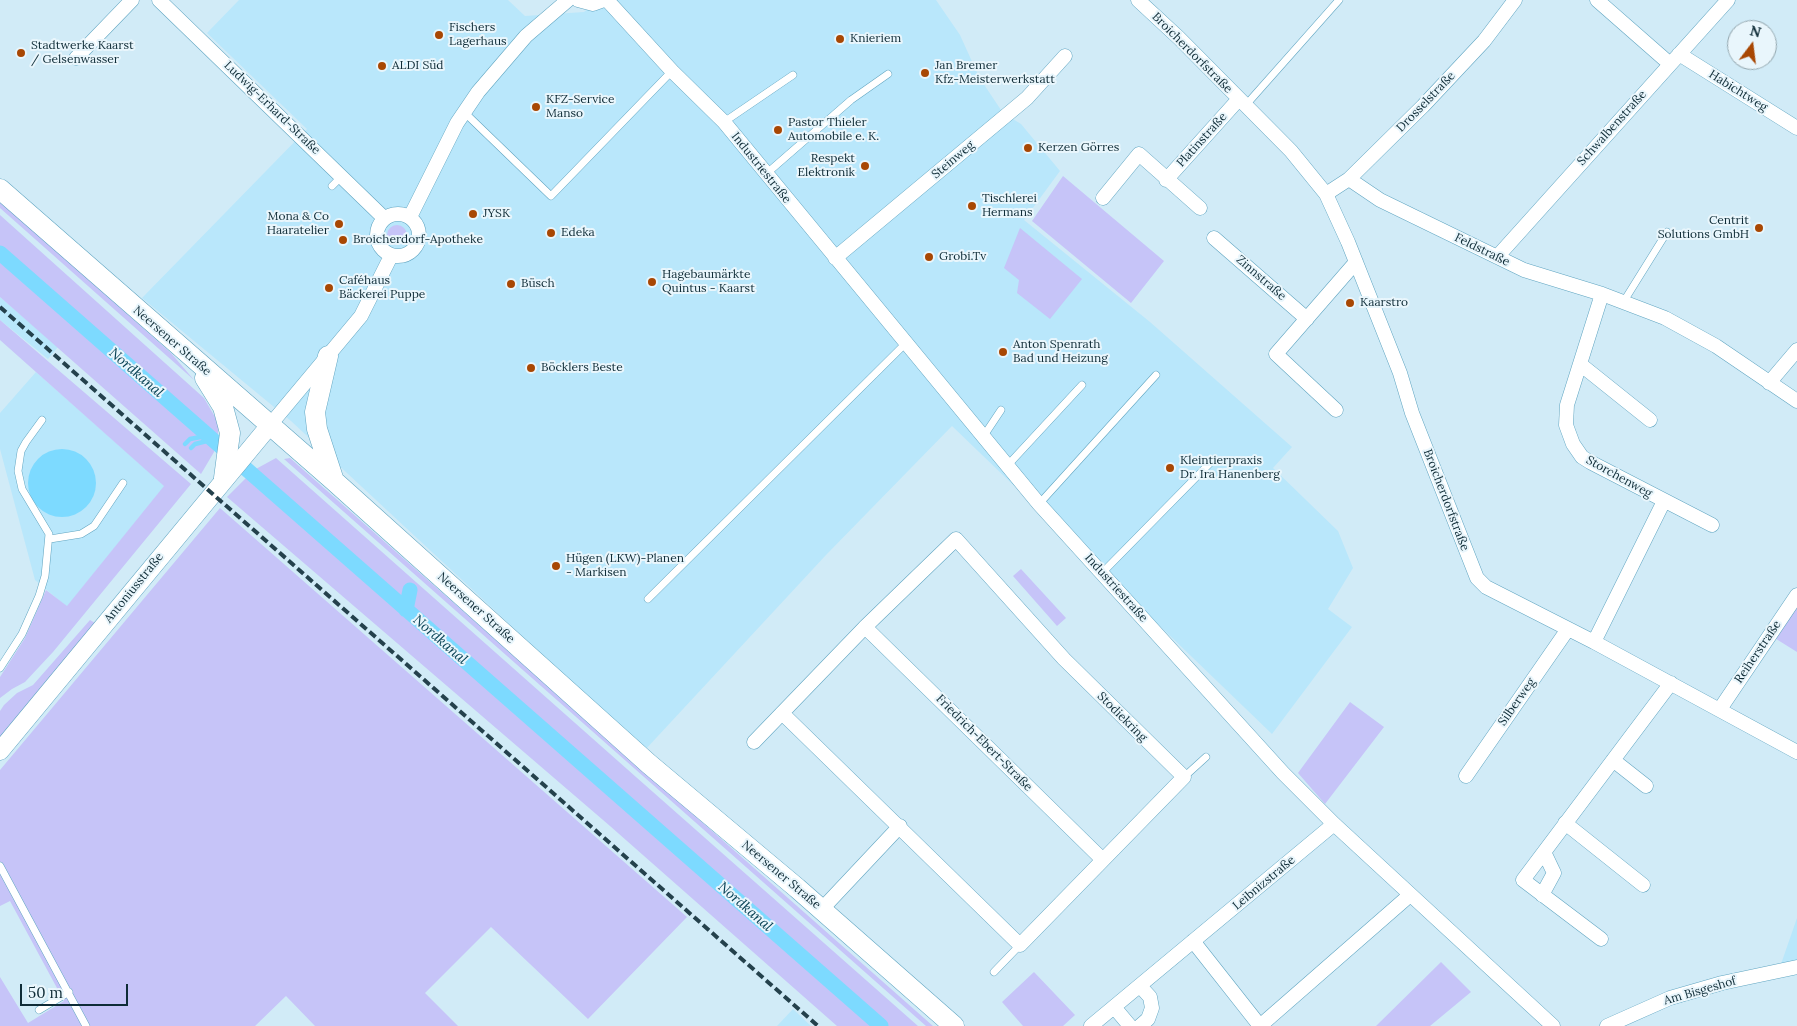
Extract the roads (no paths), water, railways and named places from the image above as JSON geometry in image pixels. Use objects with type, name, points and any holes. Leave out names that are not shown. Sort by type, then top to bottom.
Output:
[{"type":"main road","name":"Neersener Straße","points":[[0,189],[183,351],[334,480],[642,758],[822,909],[954,1026]]},
{"type":"main road","points":[[183,351],[214,391],[227,421],[230,433],[224,478]]},
{"type":"main road","points":[[328,356],[315,412],[317,429],[334,480]]},
{"type":"street","points":[[76,58],[132,0]]},
{"type":"street","name":"Ludwig-Erhard-Straße","points":[[158,0],[384,218]]},
{"type":"street","points":[[410,217],[464,112],[489,76],[510,53],[568,0]]},
{"type":"street","points":[[578,0],[593,4],[606,0]]},
{"type":"street","name":"Industriestraße","points":[[606,0],[672,71],[724,122],[1039,504],[1283,773],[1334,824]]},
{"type":"street","name":"Broicherdorfstraße","points":[[1138,0],[1179,38],[1291,151],[1326,194],[1356,262],[1477,578],[1486,587],[1672,683],[1797,752]]},
{"type":"street","name":"Drosselstraße","points":[[1326,194],[1349,179],[1423,106],[1484,41],[1515,0]]},
{"type":"street","name":"Habichtweg","points":[[1597,0],[1674,59],[1797,128]]},
{"type":"street","name":"Schwalbenstraße","points":[[1497,257],[1728,0]]},
{"type":"street","name":"Steinweg","points":[[835,258],[1027,98],[1065,56]]},
{"type":"street","name":"Platinstraße","points":[[1166,180],[1242,103]]},
{"type":"street","points":[[1103,198],[1139,154],[1166,180],[1200,208]]},
{"type":"street","name":"Feldstraße","points":[[1349,179],[1380,200],[1534,274],[1624,301],[1665,318],[1695,333],[1797,401]]},
{"type":"street","points":[[392,214],[402,214],[410,217],[418,230],[417,245],[411,253],[401,257],[391,256],[383,252],[378,244],[376,234],[378,225],[384,218],[392,214]]},
{"type":"street","name":"Zinnstraße","points":[[1214,238],[1307,318]]},
{"type":"street","points":[[270,425],[361,316],[391,256]]},
{"type":"street","points":[[1336,410],[1276,354],[1295,335],[1307,318],[1356,262]]},
{"type":"street","name":"Storchenweg","points":[[1602,294],[1567,405],[1567,430],[1577,451],[1590,462],[1712,525]]},
{"type":"street","points":[[1769,382],[1797,350]]},
{"type":"street","points":[[1580,364],[1650,420]]},
{"type":"street","name":"Antoniusstraße","points":[[0,751],[224,478],[270,425]]},
{"type":"street","name":"Storchenweg","points":[[1594,642],[1664,501]]},
{"type":"street","name":"Stodiekring","points":[[754,742],[865,627],[956,539],[1064,659],[1184,777]]},
{"type":"street","name":"Reiherstraße","points":[[1720,709],[1797,595]]},
{"type":"street","name":"Friedrich-Ebert-Straße","points":[[865,627],[1103,860]]},
{"type":"street","name":"Silberweg","points":[[1466,776],[1568,629]]},
{"type":"street","points":[[1601,939],[1523,880],[1672,683]]},
{"type":"street","points":[[782,713],[1020,945],[1184,777]]},
{"type":"street","points":[[1613,760],[1646,786]]},
{"type":"street","points":[[1334,824],[1552,1026]]},
{"type":"street","name":"Leibnizstraße","points":[[1091,1026],[1334,824]]},
{"type":"street","points":[[1565,824],[1643,885]]},
{"type":"street","points":[[822,909],[900,826]]},
{"type":"street","points":[[1542,895],[1554,874],[1544,852]]},
{"type":"street","points":[[1193,941],[1260,1026],[1410,895]]},
{"type":"street","name":"Am Bisgeshof","points":[[1607,1026],[1670,998],[1722,983],[1797,966]]},
{"type":"street","points":[[1140,986],[1150,997],[1152,1008],[1148,1019],[1140,1026]]},
{"type":"street","points":[[1114,1007],[1130,1026]]},
{"type":"lane","points":[[1242,103],[1339,0]]},
{"type":"lane","points":[[464,112],[552,196],[672,71]]},
{"type":"lane","points":[[766,174],[852,100],[888,74]]},
{"type":"lane","points":[[724,122],[793,75]]},
{"type":"lane","points":[[332,186],[342,176]]},
{"type":"lane","points":[[1624,301],[1667,232]]},
{"type":"lane","points":[[648,599],[906,344]]},
{"type":"lane","points":[[1039,504],[1156,375]]},
{"type":"lane","points":[[1007,466],[1082,385]]},
{"type":"lane","points":[[983,438],[1001,410]]},
{"type":"lane","points":[[0,668],[15,647],[39,596],[45,576],[50,539],[47,528],[22,489],[18,471],[21,451],[42,420]]},
{"type":"lane","points":[[1102,573],[1214,459]]},
{"type":"lane","points":[[50,539],[81,534],[94,526],[123,483]]},
{"type":"lane","points":[[1184,777],[1206,757]]},
{"type":"lane","points":[[0,866],[86,1026]]},
{"type":"lane","points":[[994,972],[1020,945]]},
{"type":"lane","points":[[39,1010],[69,992]]},
{"type":"waterway","name":"Nordkanal","points":[[0,253],[881,1026]]},
{"type":"waterway","points":[[185,444],[190,439],[206,436]]},
{"type":"waterway","points":[[191,448],[195,444],[211,440]]},
{"type":"waterway","points":[[406,610],[410,590]]},
{"type":"railway","points":[[0,307],[818,1026]]},
{"type":"place","name":"Fischers Lagerhaus","points":[[439,35]]},
{"type":"place","name":"Knieriem","points":[[840,39]]},
{"type":"place","name":"Stadtwerke Kaarst / Gelsenwasser","points":[[21,53]]},
{"type":"place","name":"ALDI Süd","points":[[382,66]]},
{"type":"place","name":"Jan Bremer Kfz-Meisterwerkstatt","points":[[925,73]]},
{"type":"place","name":"KFZ-Service Manso","points":[[536,107]]},
{"type":"place","name":"Pastor Thieler Automobile e. K.","points":[[778,130]]},
{"type":"place","name":"Kerzen Görres","points":[[1028,148]]},
{"type":"place","name":"Respekt Elektronik","points":[[865,166]]},
{"type":"place","name":"Tischlerei Hermans","points":[[972,206]]},
{"type":"place","name":"JYSK","points":[[473,214]]},
{"type":"place","name":"Mona & Co Haaratelier","points":[[339,224]]},
{"type":"place","name":"Centrit Solutions GmbH","points":[[1759,228]]},
{"type":"place","name":"Edeka","points":[[551,233]]},
{"type":"place","name":"Broicherdorf-Apotheke","points":[[343,240]]},
{"type":"place","name":"Grobi.Tv","points":[[929,257]]},
{"type":"place","name":"Hagebaumärkte Quintus - Kaarst","points":[[652,282]]},
{"type":"place","name":"Büsch","points":[[511,284]]},
{"type":"place","name":"Caféhaus Bäckerei Puppe","points":[[329,288]]},
{"type":"place","name":"Kaarstro","points":[[1350,303]]},
{"type":"place","name":"Anton Spenrath Bad und Heizung","points":[[1003,352]]},
{"type":"place","name":"Böcklers Beste","points":[[531,368]]},
{"type":"place","name":"Kleintierpraxis Dr. Ira Hanenberg","points":[[1170,468]]},
{"type":"place","name":"Hügen (LKW)-Planen - Markisen","points":[[556,566]]}]
